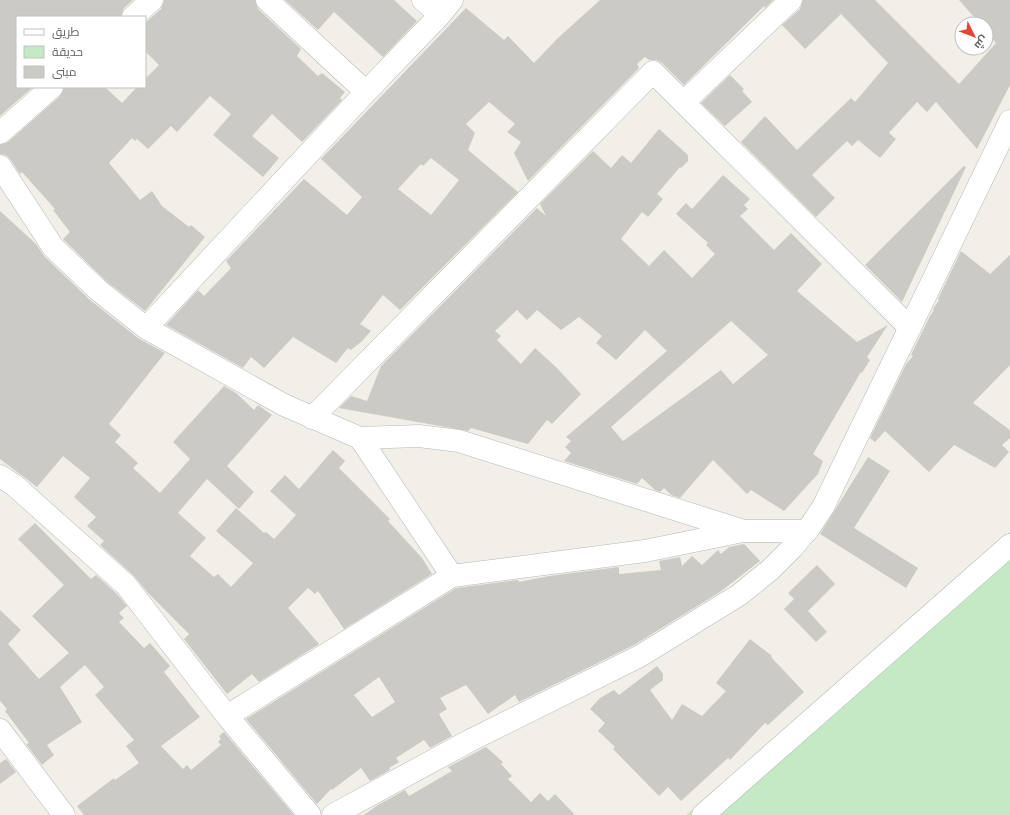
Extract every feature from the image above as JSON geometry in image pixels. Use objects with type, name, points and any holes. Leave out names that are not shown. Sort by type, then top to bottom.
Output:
[{"type":"street","points":[[134,16],[152,0]]},
{"type":"street","points":[[267,0],[366,92]]},
{"type":"street","points":[[146,328],[446,8],[423,0]]},
{"type":"street","points":[[684,102],[790,0]]},
{"type":"street","points":[[312,418],[653,72],[910,328]]},
{"type":"street","points":[[0,133],[51,88]]},
{"type":"street","points":[[333,815],[471,740],[640,656],[739,596],[770,570],[807,530],[824,507],[1010,121]]},
{"type":"street","points":[[0,166],[53,247],[98,290],[146,328],[284,405],[360,438],[419,436],[460,441],[744,531]]},
{"type":"street","points":[[360,438],[452,576]]},
{"type":"street","points":[[0,476],[14,486],[126,585],[227,716],[310,815]]},
{"type":"street","points":[[227,716],[452,576],[645,551],[744,531],[807,530]]},
{"type":"street","points":[[703,815],[1010,544]]},
{"type":"street","points":[[0,730],[64,815]]},
{"type":"green space","points":[[1010,532],[1010,815],[686,815]]},
{"type":"building","points":[[0,0],[133,0],[124,8],[121,16],[16,16],[16,88],[32,88],[0,116]]},
{"type":"building","points":[[164,0],[255,0],[258,9],[301,49],[297,56],[318,76],[322,73],[345,92],[340,98],[342,100],[302,142],[272,114],[252,136],[279,158],[263,177],[213,135],[231,114],[210,96],[177,132],[171,126],[148,149],[137,139],[135,141],[132,138],[109,163],[140,200],[152,191],[162,206],[189,227],[191,225],[205,237],[145,311],[106,281],[63,239],[70,232],[53,210],[55,209],[22,172],[20,174],[6,155],[0,154],[0,145],[8,142],[60,96],[64,88],[106,88],[122,103],[136,88],[146,88],[146,78],[159,65],[146,52],[146,22],[161,9]]},
{"type":"building","points":[[285,0],[394,0],[417,21],[383,57],[334,12],[318,30]]},
{"type":"building","points":[[600,0],[773,0],[765,8],[764,6],[684,85],[662,63],[656,60],[649,60],[645,57],[637,64],[639,68],[528,181],[514,153],[521,142],[507,132],[515,124],[489,102],[466,124],[475,133],[468,150],[518,192],[400,310],[383,295],[360,324],[371,331],[351,350],[348,348],[336,363],[293,337],[264,368],[251,357],[243,368],[166,325],[198,290],[204,296],[231,268],[226,261],[304,179],[347,215],[362,197],[321,159],[466,8],[504,40],[508,36],[534,63],[558,38]],"holes":[[[431,158],[459,180],[431,215],[398,189],[421,164],[423,166]]]},
{"type":"building","points":[[803,0],[875,0],[959,84],[984,56],[994,56],[994,45],[996,43],[994,41],[994,16],[973,16],[959,0],[1010,0],[1010,85],[977,149],[936,102],[927,112],[917,102],[889,133],[896,139],[880,158],[858,140],[852,146],[847,141],[812,175],[835,198],[816,217],[741,142],[765,116],[797,150],[851,98],[855,102],[888,63],[841,14],[805,49],[782,25],[800,9]]},
{"type":"building","points":[[730,75],[744,89],[742,91],[752,102],[725,126],[701,103]]},
{"type":"building","points":[[659,129],[688,155],[688,161],[681,168],[680,167],[657,194],[663,199],[648,217],[642,212],[621,239],[649,266],[664,250],[692,278],[715,254],[706,245],[708,243],[676,214],[686,203],[692,209],[723,175],[750,199],[744,205],[748,209],[740,216],[774,250],[791,233],[822,264],[797,291],[857,342],[888,325],[867,357],[870,360],[862,373],[861,372],[813,454],[823,461],[818,474],[784,511],[751,490],[747,494],[713,460],[680,498],[671,495],[664,488],[660,492],[655,490],[642,478],[637,484],[564,461],[571,453],[565,447],[571,441],[566,437],[667,351],[645,330],[616,360],[596,343],[602,336],[579,317],[561,330],[537,310],[527,320],[517,310],[495,331],[501,336],[497,340],[521,364],[535,348],[556,367],[581,394],[552,424],[547,420],[528,444],[471,428],[468,431],[339,408],[351,396],[367,401],[381,366],[537,208],[546,216],[540,204],[593,151],[611,168],[622,155],[631,163]],"holes":[[[731,321],[768,355],[733,384],[721,370],[623,441],[611,427]]]},
{"type":"building","points":[[964,166],[966,167],[902,302],[865,265]]},
{"type":"building","points":[[0,211],[36,244],[44,256],[90,300],[138,338],[165,353],[109,424],[121,435],[115,442],[138,463],[133,468],[160,493],[190,459],[173,442],[224,386],[236,393],[254,410],[258,405],[272,415],[227,466],[254,492],[239,509],[207,479],[178,513],[206,538],[190,556],[214,577],[218,574],[231,587],[253,563],[216,531],[236,508],[264,533],[266,532],[274,539],[296,515],[270,491],[285,475],[299,489],[333,450],[345,461],[339,468],[390,519],[388,521],[422,558],[432,574],[344,629],[318,591],[315,594],[308,588],[288,608],[319,644],[259,682],[252,674],[227,694],[184,639],[189,634],[149,594],[134,576],[100,545],[104,541],[87,526],[96,517],[74,497],[90,478],[63,456],[37,487],[0,459]]},
{"type":"building","points":[[961,251],[990,274],[1010,255],[1010,365],[973,403],[1010,430],[1010,438],[1002,445],[1009,452],[995,468],[954,445],[929,472],[885,431],[875,442],[870,438],[906,364],[913,356],[911,355],[934,310],[933,309],[939,300],[938,299]]},
{"type":"building","points":[[868,457],[890,471],[854,528],[918,568],[906,588],[820,534]]},
{"type":"building","points":[[35,523],[91,579],[96,575],[117,594],[127,606],[119,613],[124,618],[119,622],[144,648],[150,643],[170,666],[164,672],[200,717],[161,746],[183,769],[187,765],[191,770],[221,745],[218,742],[221,739],[219,736],[224,732],[294,815],[84,815],[77,806],[114,778],[115,780],[139,763],[126,746],[134,740],[95,695],[104,687],[85,665],[60,687],[82,722],[47,745],[54,755],[42,765],[26,744],[29,743],[5,711],[7,709],[0,701],[0,610],[21,630],[8,644],[39,679],[69,653],[32,616],[64,585],[18,539]]},
{"type":"building","points":[[744,544],[760,561],[720,592],[634,645],[519,702],[515,695],[488,714],[466,685],[440,698],[447,709],[439,714],[452,736],[430,748],[424,740],[396,758],[399,762],[389,768],[390,770],[370,781],[361,768],[332,790],[331,789],[317,804],[246,719],[456,588],[518,580],[519,582],[549,576],[619,567],[619,574],[661,570],[659,561],[680,557],[682,566],[692,556],[702,565],[718,550],[721,554],[729,547]],"holes":[[[379,677],[395,702],[372,717],[354,695]]]},
{"type":"building","points":[[817,565],[835,584],[808,611],[827,632],[816,642],[784,609],[794,599],[788,593]]},
{"type":"building","points":[[750,639],[772,656],[771,657],[804,692],[768,725],[765,723],[730,760],[728,758],[681,801],[668,787],[659,796],[613,749],[615,747],[598,731],[605,723],[590,709],[600,698],[614,690],[619,695],[657,666],[663,674],[663,680],[650,690],[672,720],[682,704],[702,716],[726,691],[716,683]]},
{"type":"building","points":[[486,747],[503,762],[501,764],[512,776],[508,779],[531,802],[540,793],[548,801],[555,794],[575,815],[364,815],[378,805],[405,790],[409,796],[452,771],[448,767]]},
{"type":"building","points":[[6,759],[16,772],[0,784],[0,763]]}]
